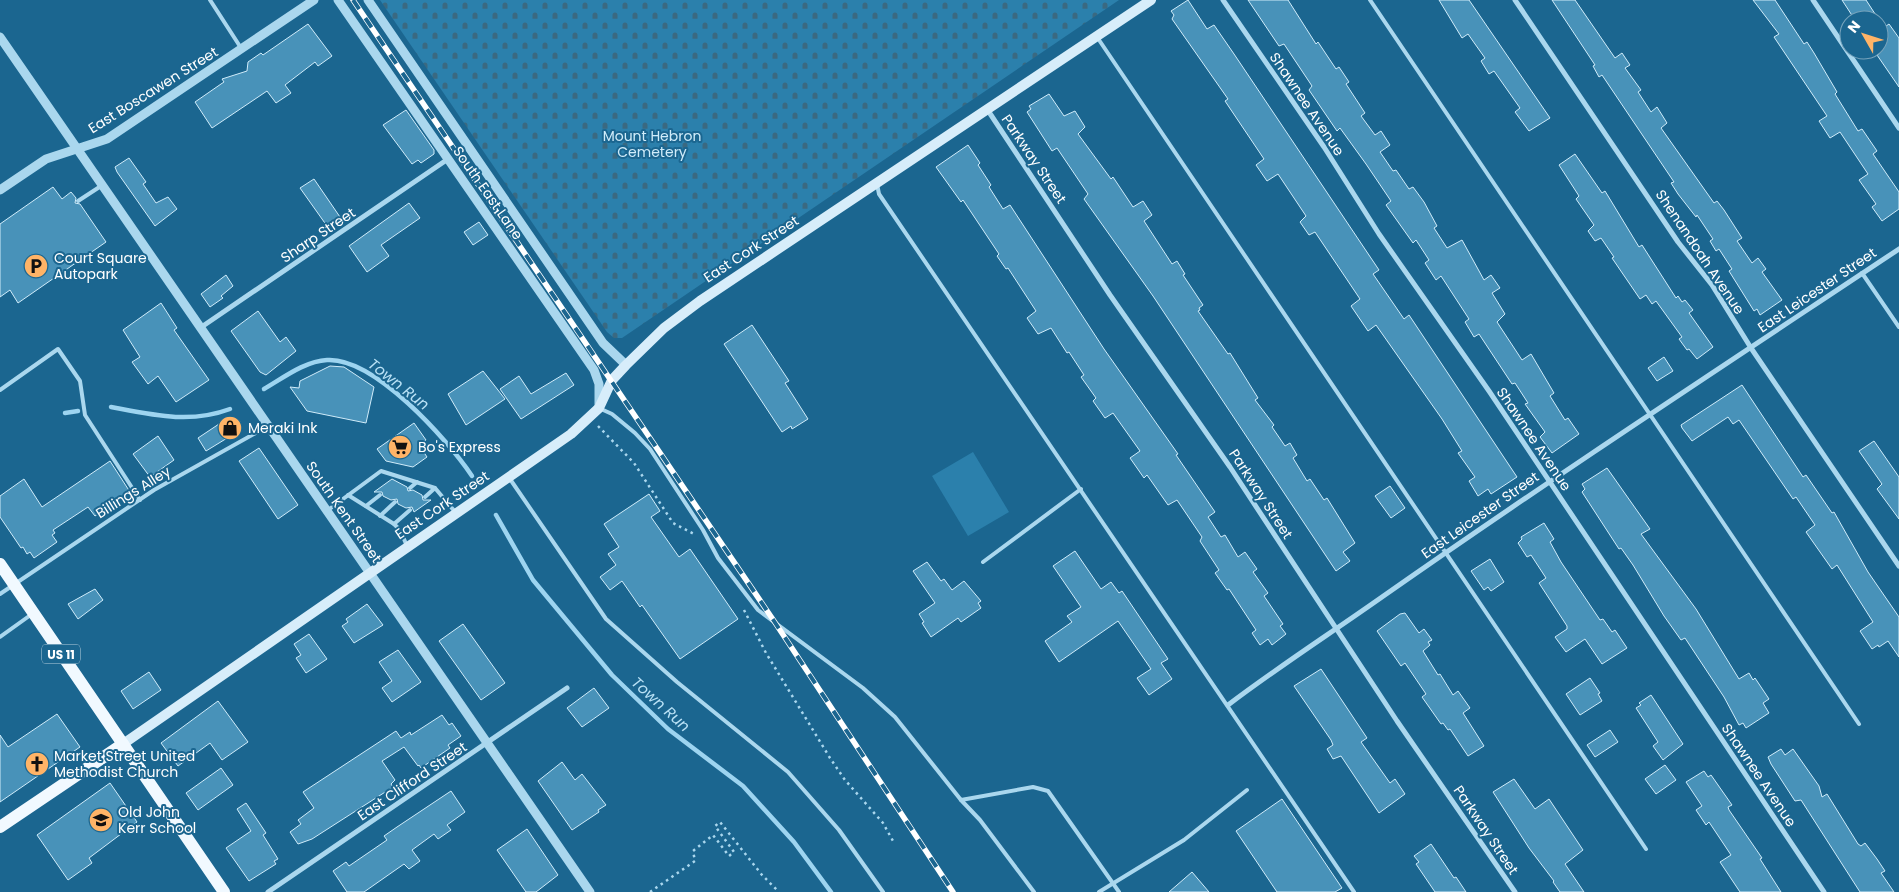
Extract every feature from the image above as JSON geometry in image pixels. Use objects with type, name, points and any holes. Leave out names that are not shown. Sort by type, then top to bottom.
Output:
[{"type":"main road","name":"East Cork Street","points":[[0,827],[571,434],[599,408],[612,380],[626,365],[664,328],[700,301],[1151,0]]},
{"type":"main road","name":"US 11","points":[[0,564],[224,892]]},
{"type":"street","name":"East Boscawen Street","points":[[0,190],[46,159],[107,139],[314,0]]},
{"type":"street","name":"South East Lane","points":[[338,0],[594,370],[599,384],[599,408]]},
{"type":"street","name":"South East Lane","points":[[368,0],[603,343],[626,365]]},
{"type":"street","name":"Shawnee Avenue","points":[[1223,0],[1324,148],[1379,234],[1489,391],[1824,892]]},
{"type":"street","name":"Shenandoah Avenue","points":[[1515,0],[1678,242],[1712,286],[1751,348],[1899,566]]},
{"type":"street","points":[[1813,0],[1899,128]]},
{"type":"street","name":"South Kent Street","points":[[0,36],[486,744],[590,892]]},
{"type":"street","name":"Parkway Street","points":[[987,109],[1110,295],[1230,467],[1336,630],[1515,892]]},
{"type":"street","name":"Sharp Street","points":[[200,328],[448,159]]},
{"type":"street","name":"East Leicester Street","points":[[1228,705],[1263,678],[1336,630],[1548,481],[1899,249]]},
{"type":"street","name":"East Clifford Street","points":[[268,892],[567,688]]},
{"type":"lane","points":[[210,0],[242,50]]},
{"type":"lane","points":[[1370,0],[1859,724]]},
{"type":"lane","points":[[1097,37],[1376,453],[1446,552],[1646,849]]},
{"type":"lane","points":[[877,184],[879,194],[1354,892]]},
{"type":"lane","points":[[78,201],[102,185]]},
{"type":"lane","points":[[1862,273],[1899,328]]},
{"type":"lane","points":[[0,390],[58,349],[80,381],[85,415],[140,500]]},
{"type":"lane","points":[[599,408],[620,420],[650,450],[703,530],[718,558],[758,610],[863,688],[895,716],[992,836],[1034,892]]},
{"type":"lane","name":"Billings Alley","points":[[0,594],[140,500],[268,426]]},
{"type":"lane","points":[[326,511],[380,471],[435,488],[456,513]]},
{"type":"lane","points":[[397,481],[402,477]]},
{"type":"lane","points":[[509,477],[606,618],[672,677],[788,772],[839,830],[883,892]]},
{"type":"lane","points":[[410,488],[417,482]]},
{"type":"lane","points":[[425,497],[435,488]]},
{"type":"lane","points":[[983,562],[1081,490]]},
{"type":"lane","points":[[348,495],[394,524],[400,530],[407,546]]},
{"type":"lane","points":[[366,506],[380,495]]},
{"type":"lane","points":[[380,516],[395,502]]},
{"type":"lane","points":[[394,524],[410,510]]},
{"type":"lane","points":[[0,637],[34,613]]},
{"type":"lane","points":[[961,800],[1033,787],[1048,791],[1119,892]]},
{"type":"lane","points":[[1100,892],[1184,840],[1247,790]]},
{"type":"path","points":[[589,419],[604,430],[634,463],[673,523],[695,535]]},
{"type":"path","points":[[744,609],[766,653],[830,758],[855,793],[883,823],[893,841]]},
{"type":"path","points":[[650,892],[695,861],[693,851],[713,835],[729,856],[734,852],[715,826],[720,822],[762,875],[779,892]]},
{"type":"green space","name":"Mount Hebron Cemetery","points":[[380,0],[1119,0],[622,338],[614,338],[607,332]]},
{"type":"green space","points":[[973,452],[1009,512],[968,536],[932,476]]},
{"type":"building","points":[[1188,0],[1207,29],[1214,25],[1379,270],[1373,274],[1404,319],[1409,315],[1517,477],[1491,494],[1488,489],[1478,496],[1469,481],[1475,477],[1458,453],[1462,451],[1442,419],[1376,325],[1368,331],[1351,306],[1360,299],[1315,232],[1309,235],[1300,222],[1306,216],[1278,174],[1267,181],[1256,165],[1264,159],[1225,101],[1228,99],[1172,19],[1174,15],[1171,11]]},
{"type":"building","points":[[1248,0],[1288,0],[1316,44],[1318,42],[1336,69],[1339,67],[1349,82],[1346,84],[1365,113],[1361,116],[1375,135],[1381,131],[1390,145],[1380,152],[1393,171],[1396,170],[1409,189],[1413,187],[1424,202],[1437,226],[1434,228],[1447,248],[1462,240],[1484,280],[1491,275],[1500,288],[1492,293],[1505,314],[1497,322],[1522,360],[1531,354],[1554,393],[1550,396],[1565,420],[1568,418],[1579,434],[1552,453],[1540,437],[1545,432],[1525,404],[1528,403],[1515,383],[1512,384],[1479,334],[1474,337],[1465,322],[1469,319],[1441,276],[1436,280],[1425,263],[1429,260],[1416,240],[1413,243],[1386,205],[1391,201],[1340,128],[1337,131],[1309,90],[1312,86],[1284,44],[1279,46]]},
{"type":"building","points":[[1439,0],[1469,0],[1550,118],[1529,131],[1515,112],[1520,108],[1494,71],[1489,74],[1481,61],[1485,58],[1468,34],[1462,38]]},
{"type":"building","points":[[1552,0],[1575,0],[1615,58],[1622,53],[1630,65],[1625,68],[1641,90],[1638,92],[1651,112],[1657,107],[1667,123],[1661,128],[1714,203],[1717,201],[1724,210],[1742,238],[1737,241],[1752,263],[1758,258],[1766,269],[1762,272],[1782,300],[1760,315],[1757,309],[1754,311],[1729,271],[1732,269],[1719,249],[1716,251],[1710,241],[1713,239],[1697,215],[1696,217],[1678,194],[1671,183],[1674,182],[1602,75],[1599,77],[1593,66],[1595,65]]},
{"type":"building","points":[[1753,0],[1775,0],[1804,44],[1807,42],[1814,53],[1837,92],[1835,94],[1858,131],[1862,129],[1877,151],[1873,154],[1899,192],[1899,209],[1882,221],[1872,207],[1876,204],[1859,180],[1868,174],[1840,132],[1830,138],[1819,121],[1827,116],[1774,37],[1779,34]]},
{"type":"building","points":[[1842,0],[1866,0],[1872,10],[1848,10]]},
{"type":"building","points":[[308,24],[332,56],[318,66],[315,62],[285,85],[291,93],[276,103],[267,91],[212,128],[195,102],[224,82],[222,79],[247,71],[248,62],[261,53],[263,55]]},
{"type":"building","points":[[1889,24],[1899,38],[1899,87],[1880,60],[1889,60]]},
{"type":"building","points":[[1049,94],[1064,116],[1075,111],[1085,127],[1078,134],[1111,179],[1113,177],[1133,207],[1143,201],[1152,215],[1144,221],[1172,264],[1177,261],[1185,274],[1183,275],[1203,305],[1198,311],[1228,354],[1230,353],[1258,398],[1255,400],[1274,425],[1272,427],[1285,446],[1290,443],[1297,455],[1293,458],[1307,481],[1310,479],[1324,500],[1327,498],[1355,543],[1343,552],[1350,561],[1336,571],[1153,296],[1084,199],[1088,194],[1057,148],[1052,151],[1027,112],[1031,109],[1029,106]]},
{"type":"building","points":[[406,110],[434,150],[434,154],[421,163],[418,160],[412,164],[383,125]]},
{"type":"building","points":[[968,145],[980,163],[978,165],[991,185],[989,187],[1003,209],[1010,205],[1104,349],[1178,454],[1176,455],[1215,512],[1208,517],[1221,537],[1225,535],[1238,557],[1245,552],[1257,569],[1253,572],[1268,593],[1264,596],[1283,624],[1280,626],[1286,634],[1272,645],[1268,639],[1260,645],[1252,633],[1256,630],[1229,589],[1227,590],[1215,573],[1219,570],[1200,541],[1202,537],[1177,500],[1168,505],[1147,475],[1144,478],[1130,458],[1140,451],[1113,413],[1105,418],[1093,401],[1096,398],[1081,377],[1084,375],[1069,352],[1067,353],[1051,328],[1038,334],[1027,318],[1036,311],[1008,268],[1006,269],[997,256],[999,254],[963,200],[961,202],[936,167]]},
{"type":"building","points":[[1575,154],[1602,193],[1605,191],[1639,247],[1642,245],[1676,298],[1678,296],[1682,302],[1685,300],[1693,310],[1689,313],[1713,347],[1697,359],[1679,339],[1682,337],[1656,301],[1652,304],[1646,295],[1640,299],[1612,258],[1614,257],[1601,238],[1595,241],[1588,231],[1594,225],[1576,199],[1579,196],[1559,165]]},
{"type":"building","points":[[129,158],[146,182],[143,184],[156,203],[168,197],[177,209],[155,226],[115,167]]},
{"type":"building","points":[[314,179],[340,217],[327,226],[300,188]]},
{"type":"building","name":"Court Square Autopark","points":[[53,187],[62,199],[71,192],[76,198],[75,203],[80,204],[106,242],[18,303],[10,290],[0,297],[0,224]]},
{"type":"building","points":[[409,203],[420,218],[381,245],[389,256],[367,272],[349,246]]},
{"type":"building","points":[[479,222],[488,235],[473,245],[464,232]]},
{"type":"building","points":[[226,275],[233,286],[221,296],[223,298],[210,307],[201,294]]},
{"type":"building","points":[[161,303],[177,328],[174,330],[209,380],[176,402],[158,376],[148,384],[132,362],[140,357],[123,330]]},
{"type":"building","points":[[258,311],[280,342],[286,337],[296,351],[266,375],[260,372],[231,331]]},
{"type":"building","points":[[752,325],[789,381],[785,383],[808,419],[792,429],[791,426],[782,432],[724,344]]},
{"type":"building","points":[[1664,357],[1673,371],[1657,381],[1648,368]]},
{"type":"building","points":[[330,366],[344,367],[374,387],[366,423],[307,411],[290,387],[299,388],[300,381]]},
{"type":"building","points":[[483,371],[505,399],[466,425],[448,394]]},
{"type":"building","points":[[566,373],[574,385],[521,419],[500,389],[519,376],[531,394]]},
{"type":"building","points":[[1742,385],[1803,477],[1806,475],[1832,513],[1834,512],[1868,572],[1899,617],[1899,657],[1888,641],[1872,649],[1860,631],[1873,622],[1837,565],[1832,569],[1806,532],[1815,525],[1796,497],[1793,499],[1739,420],[1733,424],[1728,417],[1692,441],[1682,428],[1681,425]]},
{"type":"building","points":[[228,418],[237,432],[206,451],[198,438]]},
{"type":"building","name":"Bo's Express","points":[[414,423],[426,440],[419,445],[427,457],[413,467],[386,461],[377,449]]},
{"type":"building","points":[[158,436],[174,460],[150,477],[133,454]]},
{"type":"building","points":[[1874,441],[1899,477],[1899,519],[1877,489],[1882,484],[1859,451]]},
{"type":"building","points":[[259,448],[298,505],[278,519],[239,461]]},
{"type":"building","points":[[110,461],[130,492],[95,516],[88,507],[53,530],[55,533],[52,535],[57,542],[34,558],[30,552],[27,554],[0,517],[0,496],[24,479],[42,507]]},
{"type":"building","points":[[1607,468],[1650,529],[1641,534],[1696,609],[1739,679],[1749,673],[1753,680],[1755,678],[1769,699],[1763,703],[1769,713],[1746,728],[1743,723],[1739,725],[1724,697],[1685,638],[1681,640],[1664,616],[1633,565],[1621,548],[1619,549],[1582,492],[1585,489],[1582,484]]},
{"type":"building","points":[[392,479],[407,487],[408,491],[413,490],[422,495],[423,500],[431,500],[414,512],[412,507],[406,508],[398,504],[397,499],[391,500],[383,496],[382,492],[374,492]]},
{"type":"building","points":[[1390,486],[1405,508],[1391,518],[1375,496]]},
{"type":"building","points":[[649,494],[660,511],[651,517],[679,557],[690,549],[738,619],[680,659],[642,605],[640,607],[622,581],[610,590],[600,577],[616,565],[608,554],[619,547],[604,524]]},
{"type":"building","points":[[1544,523],[1554,539],[1550,542],[1561,562],[1600,620],[1603,619],[1612,632],[1615,630],[1627,648],[1602,664],[1585,639],[1566,652],[1555,637],[1567,629],[1567,626],[1539,583],[1546,578],[1531,555],[1527,557],[1518,543],[1522,539],[1521,537]]},
{"type":"building","points":[[1075,551],[1101,589],[1111,582],[1119,593],[1122,591],[1168,659],[1161,663],[1172,679],[1149,695],[1137,678],[1151,669],[1118,621],[1059,662],[1045,641],[1072,622],[1067,616],[1081,607],[1053,566]]},
{"type":"building","points":[[1490,559],[1504,582],[1491,591],[1488,587],[1484,590],[1471,571]]},
{"type":"building","points":[[927,562],[941,581],[944,579],[952,590],[964,581],[981,601],[978,603],[981,608],[961,622],[958,618],[931,637],[922,623],[924,622],[919,614],[935,603],[913,571]]},
{"type":"building","points":[[95,589],[103,600],[78,619],[68,604]]},
{"type":"building","points":[[367,604],[383,625],[354,643],[342,626],[348,622],[346,619]]},
{"type":"building","points":[[1405,613],[1419,633],[1424,629],[1432,640],[1428,642],[1430,645],[1423,651],[1438,675],[1440,674],[1453,695],[1458,691],[1470,708],[1463,713],[1484,746],[1468,756],[1450,729],[1448,730],[1443,723],[1441,724],[1422,697],[1426,694],[1405,663],[1401,666],[1377,631],[1400,614]]},
{"type":"building","points":[[463,624],[505,683],[481,700],[439,641]]},
{"type":"building","points":[[309,634],[327,659],[306,673],[296,658],[301,655],[294,644]]},
{"type":"building","points":[[398,650],[421,682],[392,702],[382,688],[392,681],[379,662]]},
{"type":"building","points":[[1321,669],[1367,738],[1361,742],[1390,783],[1395,779],[1405,794],[1379,813],[1341,756],[1333,759],[1327,749],[1333,745],[1331,740],[1294,686]]},
{"type":"building","points":[[149,672],[161,690],[133,709],[121,691]]},
{"type":"building","points":[[1590,678],[1600,693],[1598,694],[1602,701],[1580,715],[1566,694]]},
{"type":"building","points":[[594,688],[609,708],[582,727],[567,708]]},
{"type":"building","points":[[1651,695],[1683,744],[1663,760],[1653,746],[1658,742],[1636,708],[1641,705],[1639,703]]},
{"type":"building","points":[[218,701],[248,742],[222,760],[210,743],[178,766],[161,743]]},
{"type":"building","name":"Market Street United Methodist Church","points":[[57,714],[80,747],[0,802],[0,735],[8,747]]},
{"type":"building","points":[[442,715],[449,725],[452,723],[461,736],[448,745],[450,748],[421,768],[404,747],[382,761],[395,780],[391,784],[393,787],[312,839],[298,844],[290,832],[301,824],[298,820],[314,808],[303,792],[396,731],[401,738],[410,732],[411,735]]},
{"type":"building","points":[[1610,730],[1618,742],[1595,757],[1587,745]]},
{"type":"building","points":[[1781,749],[1785,755],[1793,749],[1819,786],[1822,797],[1827,794],[1858,844],[1861,846],[1865,843],[1877,859],[1885,871],[1881,873],[1894,892],[1860,892],[1801,800],[1795,801],[1771,764],[1768,757]]},
{"type":"building","points":[[562,762],[575,780],[582,774],[606,805],[572,830],[538,781]]},
{"type":"building","points":[[1665,765],[1676,780],[1656,794],[1645,779]]},
{"type":"building","points":[[221,768],[233,785],[198,810],[186,793]]},
{"type":"building","points":[[1704,771],[1708,777],[1711,775],[1732,805],[1728,807],[1729,810],[1762,858],[1760,859],[1781,892],[1740,892],[1720,862],[1731,855],[1709,822],[1706,825],[1696,810],[1702,806],[1686,782]]},
{"type":"building","points":[[1514,779],[1535,809],[1549,799],[1583,850],[1565,864],[1584,892],[1560,892],[1493,792]]},
{"type":"building","points":[[110,783],[137,822],[89,858],[92,863],[68,880],[37,835]]},
{"type":"building","points":[[451,791],[465,812],[447,825],[451,830],[438,839],[434,834],[412,850],[420,861],[409,869],[404,864],[364,892],[347,892],[333,871],[346,862],[349,866],[387,840],[384,836]]},
{"type":"building","points":[[1282,799],[1342,888],[1335,892],[1277,892],[1236,831]]},
{"type":"building","points":[[246,803],[266,833],[263,835],[278,859],[274,861],[276,864],[249,881],[226,848],[251,831],[237,809]]},
{"type":"building","points":[[527,829],[558,875],[536,892],[526,892],[497,850]]},
{"type":"building","points":[[1431,844],[1466,892],[1435,892],[1416,864],[1419,862],[1414,856]]},
{"type":"building","points":[[1192,872],[1209,892],[1169,892]]},
{"type":"waterway","name":"Town Run","points":[[264,389],[311,363],[327,360],[346,363],[366,372],[408,403],[428,422],[461,460],[472,476]]},
{"type":"waterway","name":"Town Run","points":[[111,407],[171,417],[215,414],[230,409]]},
{"type":"waterway","name":"Town Run","points":[[65,413],[78,411]]},
{"type":"waterway","name":"Town Run","points":[[496,515],[533,580],[612,675],[668,729],[743,786],[794,842],[831,892]]},
{"type":"railway","points":[[353,0],[774,621],[953,892]]},
{"type":"place","name":"Court Square Autopark","points":[[36,266]]},
{"type":"place","name":"Meraki Ink","points":[[230,428]]},
{"type":"place","name":"Bo's Express","points":[[400,447]]},
{"type":"place","name":"Market Street United Methodist Church","points":[[37,764]]},
{"type":"place","name":"Old John Kerr School","points":[[101,820]]}]
